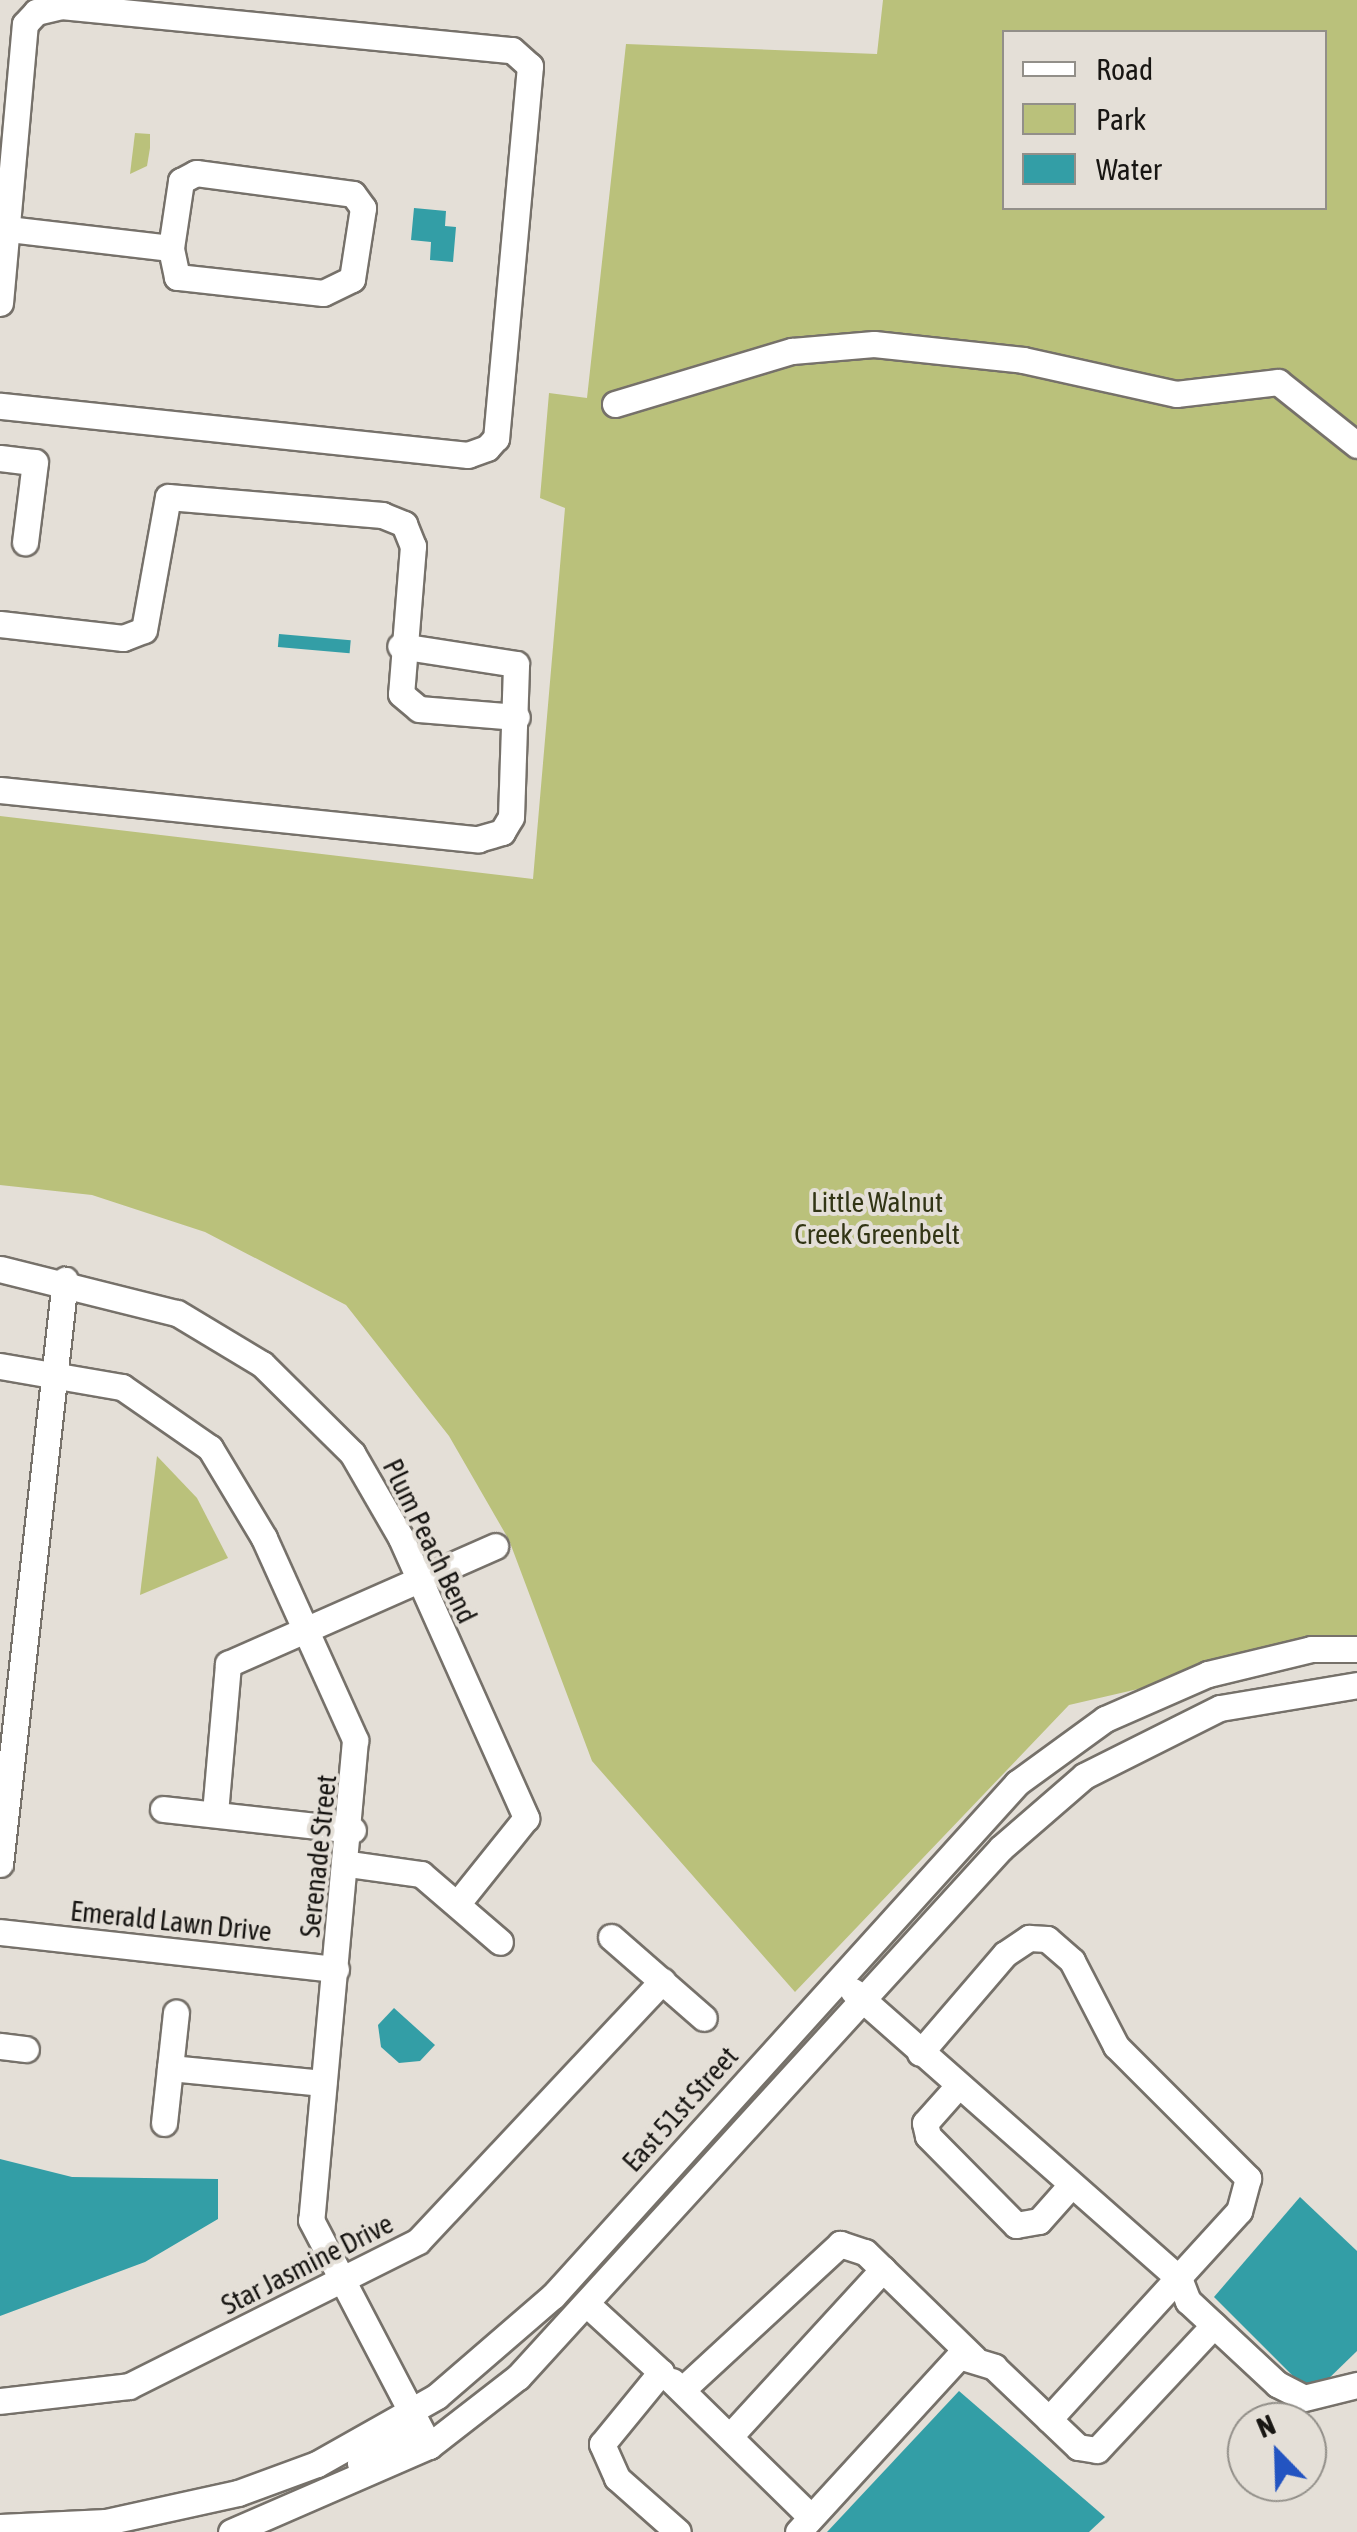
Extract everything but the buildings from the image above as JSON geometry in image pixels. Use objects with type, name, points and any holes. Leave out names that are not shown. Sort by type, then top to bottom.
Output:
[{"type":"street","points":[[0,303],[3,227],[25,24],[49,6],[512,50],[530,66],[496,438],[487,448],[468,455],[0,406]]},
{"type":"street","points":[[196,173],[338,188],[363,208],[358,268],[335,291],[178,277],[171,248],[181,181],[196,173]]},
{"type":"street","points":[[3,227],[171,248]]},
{"type":"street","points":[[615,404],[792,352],[863,343],[1023,360],[1176,394],[1278,382],[1357,445]]},
{"type":"street","points":[[0,458],[35,462],[25,542]]},
{"type":"street","points":[[0,624],[122,638],[144,630],[158,511],[177,494],[404,524],[414,546],[396,684],[408,704],[517,717]]},
{"type":"street","points":[[0,790],[491,838],[511,817],[520,676],[508,658],[400,646]]},
{"type":"street","name":"Plum Peach Bend","points":[[0,1269],[65,1280],[177,1314],[290,1387],[352,1453],[420,1580],[526,1818],[458,1903]]},
{"type":"street","points":[[0,1864],[65,1280]]},
{"type":"street","name":"Serenade Street","points":[[0,1366],[56,1373],[143,1396],[210,1448],[305,1629],[358,1749],[353,1830],[311,2220],[338,2284],[418,2430]]},
{"type":"street","points":[[215,1813],[228,1664],[495,1546]]},
{"type":"street","name":"East 51st Street","points":[[0,2527],[106,2522],[238,2493],[418,2430],[553,2296],[1018,1783],[1105,1720],[1208,1674],[1311,1649],[1357,1650]]},
{"type":"street","name":"East 51st Street","points":[[243,2528],[418,2430],[590,2306],[862,2000],[1043,1807],[1123,1751],[1220,1708],[1357,1685]]},
{"type":"street","points":[[163,1809],[353,1830]]},
{"type":"street","points":[[349,1864],[421,1874],[500,1942]]},
{"type":"street","name":"Emerald Lawn Drive","points":[[0,1932],[336,1969]]},
{"type":"street","points":[[611,1937],[704,2018]]},
{"type":"street","points":[[920,2053],[1005,1954],[1029,1938],[1060,1948],[1116,2046],[1248,2178],[1239,2211],[1049,2419]]},
{"type":"street","points":[[839,1977],[958,2088],[1179,2278],[1214,2325],[1304,2398],[1357,2385]]},
{"type":"street","name":"Star Jasmine Drive","points":[[0,2401],[129,2386],[338,2284],[455,2209],[662,1981]]},
{"type":"street","points":[[164,2122],[176,2013]]},
{"type":"street","points":[[170,2068],[323,2083]]},
{"type":"street","points":[[958,2088],[925,2123],[928,2136],[1016,2225],[1039,2220],[1071,2185]]},
{"type":"street","points":[[684,2389],[826,2250],[852,2246],[882,2269],[974,2358],[1049,2419],[1097,2450],[1214,2325]]},
{"type":"street","points":[[731,2435],[882,2269]]},
{"type":"street","points":[[590,2306],[731,2435],[805,2525],[941,2367],[974,2358]]},
{"type":"street","points":[[661,2372],[602,2444],[617,2478],[678,2532]]},
{"type":"green space","name":"Little Walnut Creek Greenbelt","points":[[883,0],[1357,0],[1357,1650],[1311,1649],[1069,1705],[795,1992],[592,1761],[509,1540],[449,1436],[346,1305],[205,1232],[92,1195],[0,1185],[0,816],[533,879],[565,508],[540,498],[549,393],[587,398],[626,44],[877,54]]},
{"type":"green space","points":[[135,133],[150,134],[150,148],[147,166],[130,174]]},
{"type":"green space","points":[[157,1456],[197,1498],[228,1558],[140,1595]]},
{"type":"water","points":[[414,208],[446,211],[445,226],[456,227],[453,262],[430,260],[431,242],[411,240]]},
{"type":"water","points":[[279,634],[351,640],[350,653],[278,647]]},
{"type":"water","points":[[394,2008],[435,2045],[420,2061],[399,2063],[381,2047],[378,2025]]},
{"type":"water","points":[[0,2159],[72,2177],[218,2179],[218,2219],[145,2262],[0,2316]]},
{"type":"water","points":[[1300,2197],[1357,2251],[1357,2351],[1321,2386],[1302,2385],[1214,2297]]},
{"type":"water","points":[[959,2391],[1105,2517],[1089,2532],[827,2532]]}]
